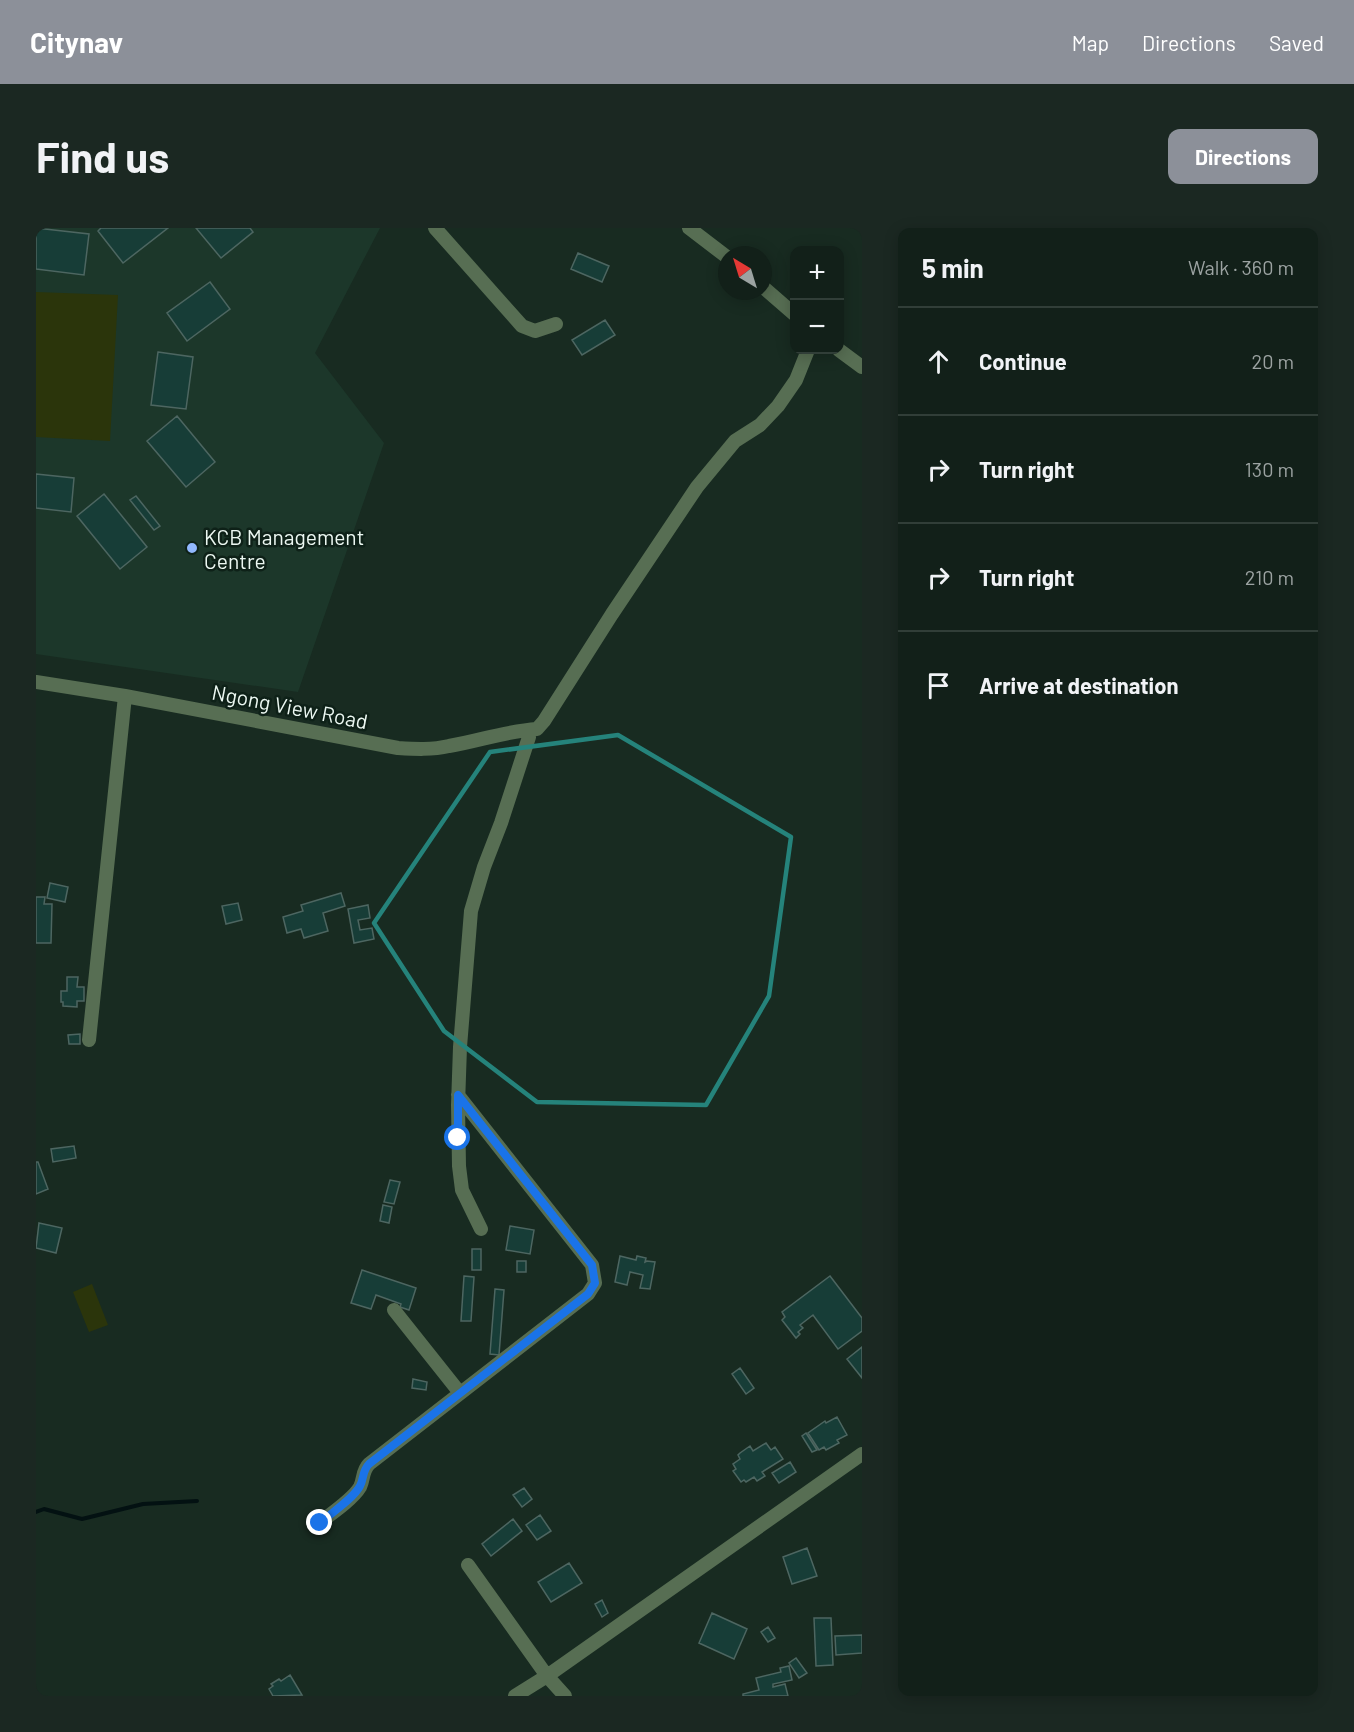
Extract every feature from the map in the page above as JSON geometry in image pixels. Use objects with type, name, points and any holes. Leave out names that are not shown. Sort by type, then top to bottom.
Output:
[{"type":"street","points":[[435,228],[522,326],[535,331],[556,324]]},
{"type":"street","points":[[689,228],[718,250]]},
{"type":"street","points":[[772,295],[790,310]]},
{"type":"street","points":[[481,1229],[462,1190],[459,1166],[460,1047],[471,911],[484,867],[533,733],[549,713],[697,487],[735,441],[768,418],[778,406],[796,381],[806,354]]},
{"type":"street","points":[[844,354],[862,367]]},
{"type":"street","name":"Ngong View Road","points":[[36,682],[125,696],[398,748],[424,749],[449,746],[507,732],[533,733]]},
{"type":"street","points":[[89,1040],[125,696]]},
{"type":"street","points":[[320,1523],[360,1486],[364,1470],[369,1464],[588,1294],[595,1283],[592,1265],[458,1095]]},
{"type":"street","points":[[394,1310],[460,1393]]},
{"type":"street","points":[[515,1696],[547,1676],[862,1454]]},
{"type":"street","points":[[468,1565],[547,1676],[564,1696]]},
{"type":"highlighted area","points":[[618,735],[791,837],[769,996],[706,1105],[537,1102],[444,1031],[374,923],[490,752]]},
{"type":"shaded area","name":"KCB Management Centre","points":[[36,228],[380,228],[315,353],[384,443],[298,692],[36,654]]},
{"type":"green space","points":[[36,292],[118,295],[110,441],[36,437]]},
{"type":"green space","points":[[92,1284],[108,1325],[89,1332],[73,1292]]},
{"type":"building","points":[[36,228],[89,234],[84,275],[36,269]]},
{"type":"building","points":[[101,228],[168,228],[123,263],[98,231]]},
{"type":"building","points":[[196,228],[250,228],[253,232],[221,258]]},
{"type":"building","points":[[578,253],[609,266],[602,282],[571,269]]},
{"type":"building","points":[[210,282],[230,309],[187,341],[167,313]]},
{"type":"building","points":[[605,320],[615,335],[582,355],[572,340]]},
{"type":"building","points":[[158,352],[193,357],[186,409],[151,405]]},
{"type":"building","points":[[177,416],[215,462],[186,487],[147,441]]},
{"type":"building","points":[[36,474],[74,478],[71,512],[36,508]]},
{"type":"building","points":[[104,494],[147,547],[120,569],[77,516]]},
{"type":"building","points":[[136,496],[160,526],[154,530],[130,500]]},
{"type":"building","points":[[50,883],[68,887],[65,902],[47,898]]},
{"type":"building","points":[[341,893],[345,906],[323,913],[328,931],[304,938],[301,929],[287,933],[283,917],[303,911],[301,905]]},
{"type":"building","points":[[36,897],[45,897],[44,904],[52,904],[51,943],[36,943]]},
{"type":"building","points":[[238,903],[242,920],[226,924],[222,906]]},
{"type":"building","points":[[368,905],[370,918],[358,920],[360,930],[372,928],[374,939],[354,943],[348,909]]},
{"type":"building","points":[[67,977],[78,977],[77,987],[84,987],[84,1001],[77,1001],[77,1007],[63,1006],[61,1002],[61,991],[67,991]]},
{"type":"building","points":[[80,1034],[80,1044],[69,1044],[68,1035]]},
{"type":"building","points":[[74,1146],[76,1158],[53,1162],[51,1149]]},
{"type":"building","points":[[36,1162],[38,1162],[48,1189],[36,1194]]},
{"type":"building","points":[[390,1180],[400,1182],[394,1204],[384,1202]]},
{"type":"building","points":[[383,1205],[392,1207],[389,1223],[380,1221]]},
{"type":"building","points":[[39,1223],[62,1228],[56,1253],[36,1248]]},
{"type":"building","points":[[510,1226],[534,1230],[530,1254],[506,1250]]},
{"type":"building","points":[[472,1249],[481,1249],[481,1270],[472,1270]]},
{"type":"building","points":[[620,1256],[636,1260],[637,1256],[646,1258],[645,1262],[655,1262],[650,1289],[640,1288],[643,1275],[630,1272],[627,1285],[615,1282]]},
{"type":"building","points":[[517,1261],[526,1261],[526,1272],[517,1272]]},
{"type":"building","points":[[362,1270],[416,1288],[409,1310],[400,1307],[401,1304],[376,1295],[371,1309],[351,1303]]},
{"type":"building","points":[[464,1276],[474,1277],[471,1321],[461,1321]]},
{"type":"building","points":[[830,1276],[862,1318],[862,1331],[838,1349],[813,1315],[800,1325],[803,1328],[798,1332],[800,1334],[796,1338],[782,1320],[785,1317],[782,1312]]},
{"type":"building","points":[[495,1289],[504,1290],[499,1355],[490,1354]]},
{"type":"building","points":[[862,1347],[862,1378],[847,1359]]},
{"type":"building","points":[[740,1368],[754,1388],[746,1394],[732,1374]]},
{"type":"building","points":[[413,1379],[427,1382],[426,1390],[412,1388]]},
{"type":"building","points":[[837,1417],[847,1435],[837,1440],[839,1443],[826,1450],[824,1447],[819,1450],[808,1433],[825,1421],[826,1423]]},
{"type":"building","points":[[806,1433],[817,1450],[812,1452],[802,1436]]},
{"type":"building","points":[[766,1443],[771,1450],[775,1447],[783,1459],[762,1472],[765,1476],[757,1481],[754,1477],[741,1482],[733,1471],[736,1469],[733,1464],[740,1459],[738,1455],[750,1446],[753,1451]]},
{"type":"building","points":[[790,1462],[796,1472],[779,1483],[772,1473]]},
{"type":"building","points":[[524,1488],[532,1499],[522,1507],[513,1495]]},
{"type":"building","points":[[540,1515],[551,1531],[537,1540],[526,1525]]},
{"type":"building","points":[[513,1519],[522,1531],[491,1556],[482,1544]]},
{"type":"building","points":[[807,1548],[817,1576],[792,1584],[783,1557]]},
{"type":"building","points":[[569,1563],[582,1583],[551,1602],[538,1582]]},
{"type":"building","points":[[602,1600],[608,1613],[602,1617],[595,1604]]},
{"type":"building","points":[[712,1613],[747,1629],[734,1659],[699,1643]]},
{"type":"building","points":[[814,1618],[831,1618],[833,1665],[816,1666]]},
{"type":"building","points":[[768,1627],[775,1638],[768,1642],[761,1632]]},
{"type":"building","points":[[862,1635],[862,1653],[836,1655],[835,1636]]},
{"type":"building","points":[[796,1658],[807,1673],[799,1678],[789,1663]]},
{"type":"building","points":[[789,1666],[792,1680],[773,1684],[773,1687],[785,1684],[788,1696],[743,1696],[743,1694],[759,1690],[756,1678],[781,1672],[780,1668]]},
{"type":"building","points":[[290,1675],[302,1695],[273,1696],[269,1689],[273,1686],[271,1684]]},
{"type":"waterway","points":[[36,1512],[44,1509],[82,1519],[143,1504],[197,1501]]},
{"type":"place","name":"KCB Management Centre","points":[[192,548]]},
{"type":"route","points":[[320,1523],[360,1486],[364,1470],[369,1464],[588,1294],[595,1283],[592,1265],[458,1095],[458,1138]]}]
